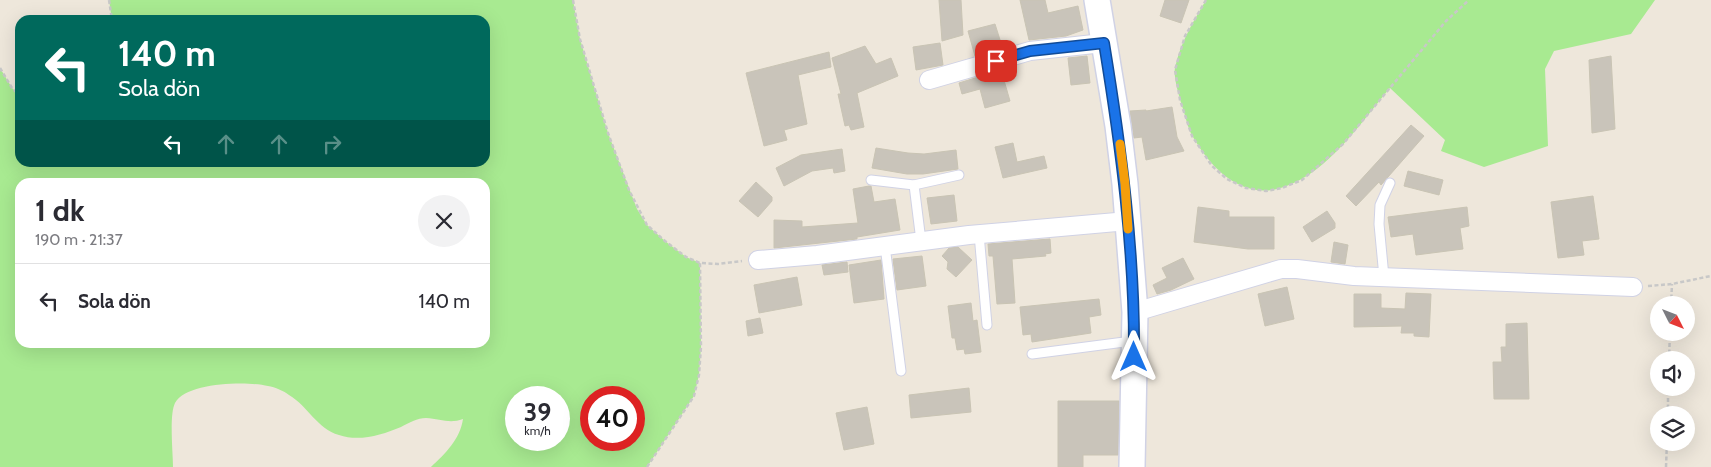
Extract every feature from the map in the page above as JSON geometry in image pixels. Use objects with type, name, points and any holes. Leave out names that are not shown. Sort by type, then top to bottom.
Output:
[{"type":"street","points":[[1097,0],[1118,126],[1125,184],[1135,312],[1132,467]]},
{"type":"street","points":[[929,80],[1030,51],[1104,43]]},
{"type":"street","points":[[758,260],[817,255],[921,240],[1128,221]]},
{"type":"street","points":[[1135,312],[1281,269],[1297,268],[1354,276],[1633,287]]},
{"type":"lane","points":[[871,180],[914,185],[959,175]]},
{"type":"lane","points":[[1384,277],[1379,224],[1380,205],[1390,184]]},
{"type":"lane","points":[[914,185],[921,240]]},
{"type":"lane","points":[[979,234],[987,325]]},
{"type":"lane","points":[[885,246],[901,371]]},
{"type":"lane","points":[[1032,354],[1134,341]]},
{"type":"path","points":[[109,0],[111,15]]},
{"type":"path","points":[[573,0],[580,39],[608,133],[637,209],[647,225],[665,242],[686,257],[700,263],[718,264],[758,260]]},
{"type":"path","points":[[1206,0],[1185,36],[1175,70],[1180,100],[1192,136],[1212,166],[1227,179],[1246,188],[1266,191],[1282,188],[1302,180],[1343,144],[1440,28],[1468,0]]},
{"type":"path","points":[[0,68],[15,91]]},
{"type":"path","points":[[647,467],[694,396],[699,375],[701,347],[700,263]]},
{"type":"path","points":[[1633,287],[1672,284],[1711,276]]},
{"type":"path","points":[[1671,296],[1672,284]]},
{"type":"path","points":[[1666,467],[1667,451]]},
{"type":"green space","points":[[109,0],[573,0],[580,39],[608,133],[637,209],[647,225],[665,241],[686,257],[700,263],[701,347],[699,375],[694,396],[647,467],[431,467],[456,439],[463,419],[449,421],[423,418],[378,435],[362,438],[347,437],[325,428],[302,405],[282,391],[259,384],[233,384],[204,387],[191,391],[181,396],[175,403],[172,425],[173,467],[0,467],[0,68],[15,91],[15,167],[490,167],[490,15],[111,15]]},
{"type":"green space","points":[[1206,0],[1655,0],[1631,34],[1554,51],[1545,69],[1548,146],[1484,167],[1441,151],[1445,140],[1390,88],[1343,145],[1315,170],[1300,180],[1284,187],[1255,190],[1230,180],[1209,161],[1188,127],[1177,88],[1175,68],[1177,59],[1184,41]]},
{"type":"building","points":[[939,0],[961,0],[963,35],[942,41]]},
{"type":"building","points":[[1020,0],[1045,0],[1048,13],[1078,6],[1083,30],[1066,36],[1029,40]]},
{"type":"building","points":[[1165,0],[1189,0],[1181,23],[1160,16]]},
{"type":"building","points":[[995,24],[1001,43],[987,47],[989,52],[975,56],[968,31]]},
{"type":"building","points":[[940,43],[943,65],[916,70],[913,47]]},
{"type":"building","points":[[865,46],[876,64],[891,58],[898,76],[857,93],[864,127],[851,130],[849,125],[845,126],[838,94],[841,94],[832,58]]},
{"type":"building","points":[[829,52],[831,67],[798,75],[807,124],[784,130],[787,140],[764,146],[746,73]]},
{"type":"building","points":[[1087,56],[1090,83],[1071,85],[1068,58]]},
{"type":"building","points":[[1611,56],[1615,129],[1592,133],[1589,60]]},
{"type":"building","points":[[1001,70],[1010,101],[985,108],[980,89],[962,94],[959,83]]},
{"type":"building","points":[[1172,107],[1177,137],[1184,151],[1146,160],[1142,137],[1134,138],[1130,111],[1146,111]]},
{"type":"building","points":[[1411,125],[1424,136],[1381,185],[1379,182],[1356,206],[1346,196]]},
{"type":"building","points":[[1013,143],[1017,162],[1044,156],[1047,168],[1003,178],[995,147]]},
{"type":"building","points":[[876,148],[924,154],[956,150],[958,169],[923,174],[907,174],[872,168]]},
{"type":"building","points":[[842,149],[845,171],[834,173],[833,168],[812,171],[784,186],[776,168],[801,155]]},
{"type":"building","points":[[1408,171],[1443,180],[1439,195],[1404,186]]},
{"type":"building","points":[[756,182],[772,197],[772,201],[758,217],[739,201]]},
{"type":"building","points":[[871,186],[874,202],[895,199],[900,230],[857,237],[857,239],[774,248],[774,220],[802,221],[802,227],[858,223],[853,189]]},
{"type":"building","points":[[954,195],[957,221],[931,224],[927,198]]},
{"type":"building","points":[[1593,196],[1599,239],[1582,241],[1584,255],[1558,258],[1551,202]]},
{"type":"building","points":[[1198,207],[1229,211],[1229,217],[1274,217],[1274,249],[1248,249],[1194,242]]},
{"type":"building","points":[[1467,207],[1469,226],[1460,228],[1463,249],[1416,255],[1413,234],[1391,237],[1388,217]]},
{"type":"building","points":[[1327,211],[1335,223],[1335,228],[1312,242],[1303,227]]},
{"type":"building","points":[[1050,239],[1051,253],[1045,254],[1046,256],[1012,259],[1015,303],[997,304],[993,256],[989,256],[988,244]]},
{"type":"building","points":[[1334,242],[1348,245],[1345,264],[1331,262]]},
{"type":"building","points":[[958,247],[972,260],[956,277],[947,269],[948,262],[942,256],[949,248]]},
{"type":"building","points":[[922,256],[926,286],[897,290],[893,259]]},
{"type":"building","points":[[1183,258],[1194,279],[1171,290],[1157,294],[1153,285],[1167,278],[1162,268]]},
{"type":"building","points":[[881,260],[884,299],[854,303],[849,265]]},
{"type":"building","points":[[847,262],[848,272],[824,275],[822,265]]},
{"type":"building","points":[[797,277],[802,305],[759,313],[754,285]]},
{"type":"building","points":[[1287,287],[1294,319],[1265,326],[1258,294]]},
{"type":"building","points":[[1406,293],[1431,294],[1429,337],[1414,336],[1414,333],[1401,333],[1402,326],[1354,327],[1354,294],[1381,294],[1381,308],[1405,309]]},
{"type":"building","points":[[1099,299],[1101,315],[1089,317],[1091,333],[1032,342],[1031,334],[1023,335],[1020,307]]},
{"type":"building","points":[[971,303],[973,321],[977,320],[981,352],[965,354],[964,349],[957,350],[955,338],[952,338],[948,306]]},
{"type":"building","points":[[760,318],[763,333],[748,336],[746,321]]},
{"type":"building","points":[[1527,323],[1529,399],[1494,399],[1493,362],[1502,362],[1501,347],[1506,347],[1506,324]]},
{"type":"building","points":[[969,388],[971,412],[911,418],[909,395]]},
{"type":"building","points":[[1058,401],[1119,401],[1118,455],[1083,455],[1083,467],[1058,467]]},
{"type":"building","points":[[867,407],[874,444],[844,450],[836,413]]},
{"type":"slow traffic","points":[[1120,144],[1128,229]]},
{"type":"route","points":[[996,61],[1030,51],[1104,43],[1118,126],[1125,184],[1135,312],[1134,357]]}]
